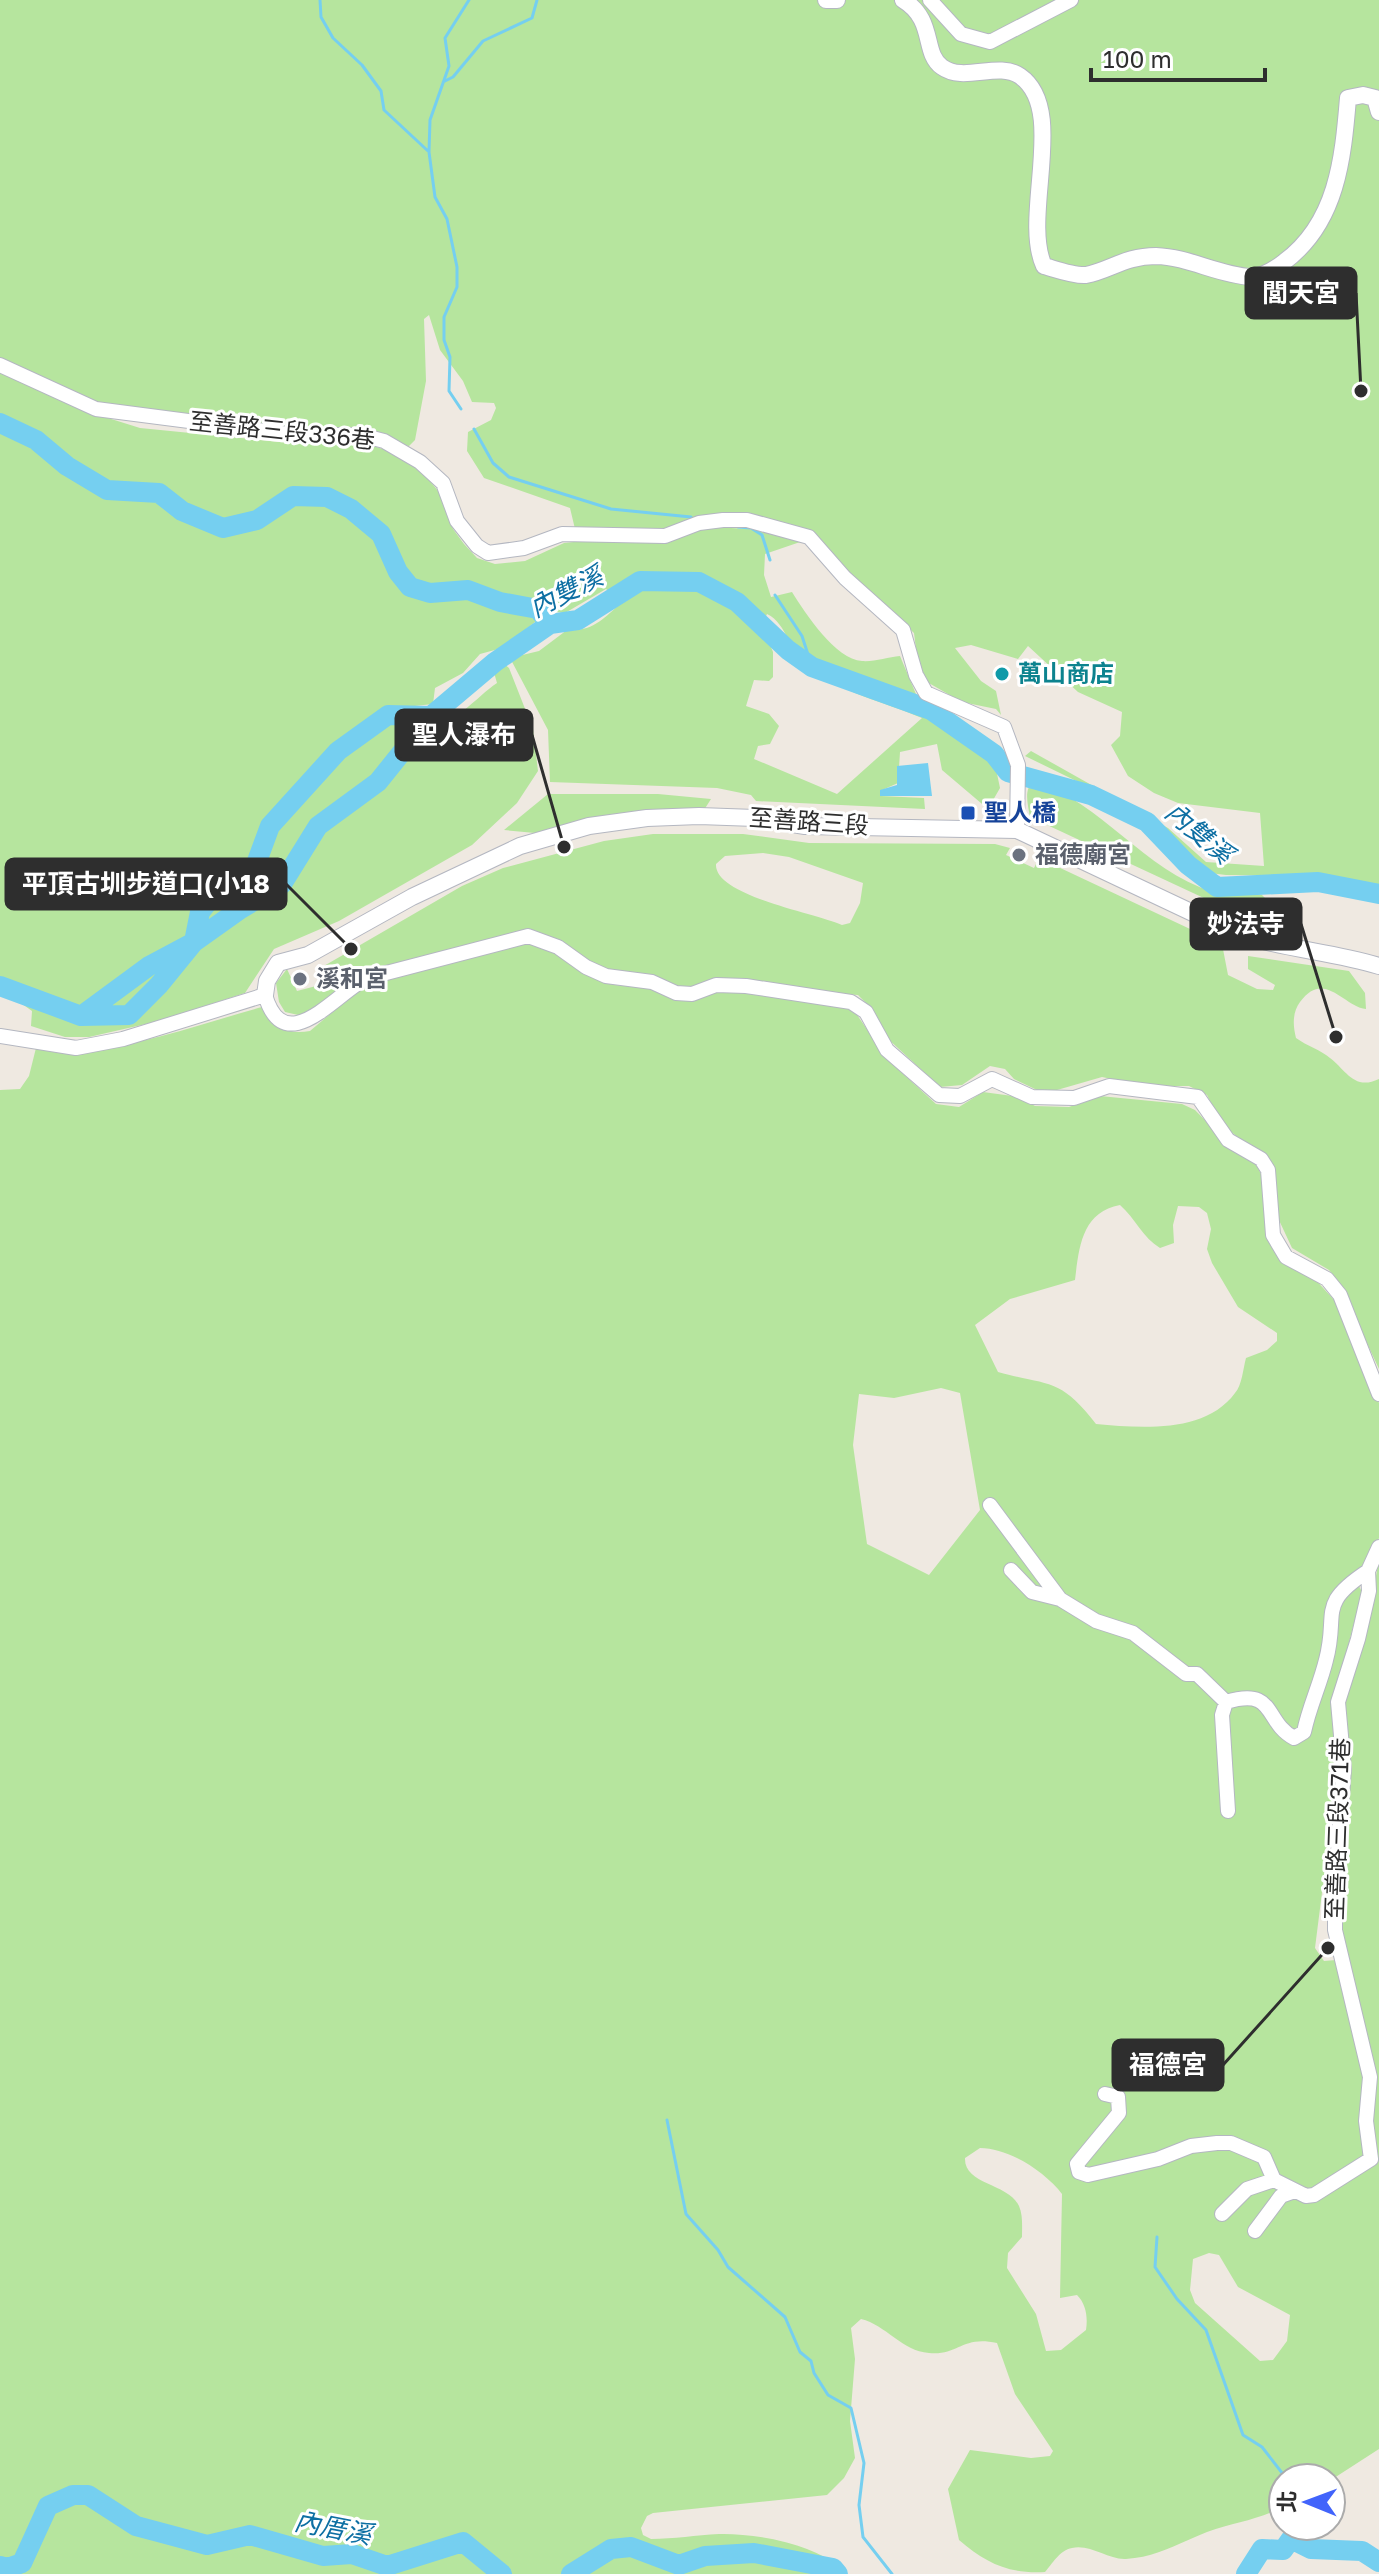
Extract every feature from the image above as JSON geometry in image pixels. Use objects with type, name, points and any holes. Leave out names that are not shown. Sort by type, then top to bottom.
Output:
[{"type":"street","points":[[826,0],[837,0]]},
{"type":"street","points":[[903,0],[919,12],[936,61],[943,68],[961,73],[1012,73],[1035,91],[1041,109],[1042,140],[1036,238],[1044,266],[1054,269],[1084,275],[1132,258],[1179,257],[1252,277],[1265,274],[1311,238],[1324,216],[1337,182],[1348,98],[1375,98],[1379,112]]},
{"type":"street","points":[[930,0],[961,34],[990,42],[1071,0]]},
{"type":"street","name":"至善路三段336巷","points":[[0,365],[96,409],[296,435],[361,435],[384,441],[420,462],[443,483],[457,521],[477,546],[488,553],[504,553],[562,534],[665,536],[699,523],[723,520],[747,520],[809,537],[845,578],[903,630],[916,675],[926,693],[1004,727],[1018,765],[1017,830]]},
{"type":"street","name":"至善路三段","points":[[265,995],[267,981],[278,963],[308,955],[346,931],[490,858],[589,826],[647,818],[699,816],[755,818],[805,826],[1017,830],[1265,944],[1313,950],[1379,966]]},
{"type":"street","points":[[0,1036],[76,1048],[123,1039],[265,995],[269,1007],[279,1018],[303,1022],[313,1019],[353,985],[367,978],[528,936],[558,947],[586,967],[606,976],[652,982],[676,993],[692,994],[716,985],[746,986],[859,1005],[887,1050],[939,1095],[960,1096],[992,1079],[1032,1097],[1074,1098],[1109,1086],[1198,1097],[1228,1140],[1261,1159],[1268,1170],[1273,1235],[1286,1257],[1327,1279],[1340,1295],[1379,1394]]},
{"type":"street","points":[[990,1505],[1007,1523],[1060,1599]]},
{"type":"street","name":"至善路三段371巷","points":[[1295,2191],[1314,2195],[1371,2159],[1366,2121],[1370,2077],[1335,1930],[1344,1769],[1338,1702],[1369,1591],[1368,1571],[1379,1547]]},
{"type":"street","points":[[1011,1570],[1032,1592],[1060,1599],[1096,1621],[1133,1633],[1186,1674],[1197,1674],[1226,1702]]},
{"type":"street","points":[[1226,1702],[1246,1697],[1257,1699],[1273,1713],[1290,1737],[1299,1738],[1304,1732],[1327,1658],[1329,1616],[1333,1603],[1344,1587],[1368,1571]]},
{"type":"street","points":[[1226,1702],[1222,1715],[1228,1811]]},
{"type":"street","points":[[1105,2094],[1118,2097],[1119,2113],[1082,2152],[1077,2164],[1079,2172],[1088,2175],[1169,2156],[1191,2146],[1231,2143],[1264,2157],[1274,2180],[1295,2191]]},
{"type":"street","points":[[1222,2214],[1247,2189],[1274,2180]]},
{"type":"street","points":[[1255,2231],[1281,2196],[1295,2191]]},
{"type":"green space","points":[[0,0],[1379,0],[1379,888],[1322,876],[1226,875],[1193,871],[1171,860],[1128,814],[1103,794],[1025,756],[1031,751],[1168,828],[1206,862],[1264,866],[1260,813],[1178,803],[1154,793],[1128,776],[1111,745],[1120,736],[1122,712],[1078,692],[1028,646],[1018,659],[971,645],[955,648],[981,681],[996,691],[1001,715],[996,709],[962,702],[927,682],[917,657],[914,633],[811,536],[698,517],[665,528],[575,529],[570,508],[484,478],[467,451],[468,432],[491,420],[496,408],[494,403],[472,402],[463,381],[440,350],[429,315],[424,319],[426,381],[415,440],[409,446],[97,404],[0,359]]},
{"type":"green space","points":[[0,373],[92,413],[140,428],[290,443],[367,444],[386,450],[415,466],[430,481],[443,497],[453,529],[464,544],[477,558],[495,564],[525,561],[564,543],[713,527],[749,529],[803,541],[765,554],[764,575],[771,597],[792,592],[822,634],[852,659],[867,661],[900,656],[921,706],[995,764],[1000,788],[988,809],[942,770],[937,744],[900,752],[898,783],[880,791],[881,796],[924,798],[925,809],[756,801],[751,795],[717,788],[550,782],[548,730],[510,658],[539,651],[567,630],[584,629],[604,618],[622,602],[606,589],[565,613],[549,611],[502,648],[480,654],[463,673],[435,688],[433,704],[387,709],[389,715],[413,726],[437,726],[459,714],[497,683],[493,669],[503,663],[509,668],[533,729],[538,771],[517,803],[472,845],[339,921],[274,949],[245,993],[159,1021],[89,1037],[65,1037],[31,1026],[32,1011],[0,988]],"holes":[[[767,614],[774,619],[808,667],[849,691],[922,718],[837,794],[754,759],[758,746],[770,744],[779,726],[769,714],[746,706],[754,680],[769,681],[773,677],[773,652],[762,625]]]},
{"type":"green space","points":[[1034,781],[1059,791],[1081,805],[1188,882],[1213,892],[1262,895],[1266,899],[1266,927],[1030,817],[1027,793]]},
{"type":"green space","points":[[548,794],[658,794],[711,799],[704,810],[567,824],[535,833],[504,830]]},
{"type":"green space","points":[[653,834],[743,834],[809,843],[995,844],[1010,848],[1006,855],[1034,868],[1039,858],[1222,944],[1228,975],[1257,989],[1273,990],[1275,985],[1248,969],[1248,956],[1349,971],[1365,993],[1366,1009],[1333,992],[1317,989],[1300,1002],[1294,1024],[1296,1038],[1326,1055],[1351,1078],[1363,1082],[1379,1079],[1379,1369],[1338,1281],[1329,1270],[1292,1248],[1278,1218],[1267,1160],[1221,1124],[1207,1095],[1189,1086],[1146,1086],[1102,1077],[1057,1090],[1039,1091],[1014,1079],[1005,1069],[990,1066],[962,1085],[940,1087],[886,1037],[872,1009],[858,995],[811,992],[735,978],[688,988],[671,987],[649,974],[602,969],[509,934],[359,975],[346,982],[307,1017],[285,1012],[279,1002],[276,983],[287,969],[297,991],[320,985],[317,970],[462,886],[503,868],[604,841]],"holes":[[[763,853],[789,857],[863,883],[860,903],[850,923],[842,925],[748,894],[720,875],[716,864],[725,856]]]},
{"type":"green space","points":[[514,943],[536,944],[571,960],[586,975],[614,985],[649,987],[675,999],[734,990],[853,1009],[888,1060],[936,1104],[959,1107],[983,1092],[1019,1097],[1035,1106],[1069,1107],[1100,1096],[1182,1104],[1195,1110],[1235,1151],[1256,1163],[1263,1179],[1270,1245],[1283,1262],[1313,1277],[1336,1302],[1379,1403],[1379,1538],[1357,1582],[1362,1592],[1336,1693],[1338,1766],[1315,1948],[1324,1961],[1336,1960],[1343,1952],[1342,1854],[1347,1813],[1344,1698],[1365,1634],[1379,1560],[1379,2449],[1347,2470],[1347,2462],[1267,2462],[1267,2513],[1207,2532],[1158,2552],[1119,2559],[1079,2547],[1060,2554],[1045,2572],[1009,2569],[988,2561],[959,2540],[948,2489],[970,2450],[1031,2458],[1050,2456],[1053,2451],[1015,2394],[997,2343],[968,2343],[947,2352],[929,2353],[910,2348],[861,2319],[851,2328],[855,2359],[850,2421],[855,2458],[844,2478],[827,2495],[653,2513],[647,2516],[641,2528],[643,2535],[651,2539],[719,2534],[788,2543],[821,2555],[847,2574],[0,2574],[0,1090],[20,1089],[29,1076],[36,1048],[94,1049],[122,1045],[262,1007],[270,1020],[281,1028],[294,1032],[310,1031],[368,982]],"holes":[[[1120,1205],[1160,1248],[1174,1243],[1173,1225],[1178,1206],[1199,1207],[1207,1213],[1211,1229],[1207,1249],[1212,1263],[1238,1307],[1277,1333],[1277,1341],[1267,1350],[1246,1358],[1237,1390],[1207,1416],[1189,1422],[1151,1427],[1096,1424],[1063,1391],[1042,1382],[998,1372],[975,1325],[1010,1299],[1075,1280],[1078,1255],[1090,1223],[1107,1209]],[[941,1388],[960,1393],[980,1510],[929,1575],[867,1544],[853,1445],[859,1394],[894,1398]],[[980,2148],[1014,2157],[1036,2170],[1062,2194],[1060,2298],[1077,2295],[1087,2320],[1086,2330],[1061,2350],[1046,2351],[1036,2314],[1007,2268],[1008,2253],[1022,2237],[1022,2217],[1014,2198],[979,2179],[967,2167],[965,2158]],[[1209,2253],[1219,2255],[1238,2287],[1290,2315],[1287,2341],[1273,2360],[1260,2361],[1195,2303],[1190,2290],[1193,2259]]]},
{"type":"water","points":[[928,763],[932,796],[880,796],[880,790],[897,785],[897,766]]},
{"type":"waterway","points":[[320,0],[321,17],[333,38],[362,65],[381,91],[384,110],[428,151]]},
{"type":"waterway","points":[[461,409],[449,391],[450,357],[444,340],[444,317],[457,287],[457,267],[447,219],[435,197],[429,152],[430,120],[449,66],[445,38],[469,0]]},
{"type":"waterway","points":[[445,81],[453,77],[483,41],[532,18],[537,0]]},
{"type":"waterway","points":[[0,423],[36,440],[67,466],[107,490],[159,493],[182,511],[223,528],[257,520],[293,496],[327,497],[351,509],[381,534],[398,572],[410,587],[430,593],[468,590],[500,602],[538,609],[550,624]]},
{"type":"waterway","points":[[474,429],[493,463],[509,477],[611,509],[691,517]]},
{"type":"waterway","points":[[738,527],[751,528],[762,535],[770,560]]},
{"type":"waterway","name":"內雙溪","points":[[0,986],[81,1016],[129,1015],[159,985],[194,942],[239,910],[270,826],[338,751],[388,715],[431,716],[495,662],[550,624],[578,620],[640,581],[699,582],[737,602],[788,650],[812,667],[931,710],[994,754],[1008,772],[1091,795],[1147,822],[1188,865],[1217,887],[1318,882],[1379,894]]},
{"type":"waterway","points":[[775,595],[802,636],[812,667]]},
{"type":"waterway","points":[[239,910],[282,884],[318,826],[378,782],[431,716]]},
{"type":"waterway","points":[[81,1016],[149,966],[194,942],[200,912],[233,871],[252,872]]},
{"type":"waterway","points":[[667,2120],[686,2214],[718,2250],[728,2267],[785,2317],[800,2352],[811,2361],[814,2373],[828,2395],[851,2408],[864,2463],[859,2505],[863,2537],[892,2574]]},
{"type":"waterway","points":[[1157,2237],[1155,2267],[1177,2299],[1206,2330],[1243,2435],[1262,2447],[1274,2462]]},
{"type":"waterway","name":"內厝溪","points":[[0,2566],[8,2568],[22,2563],[48,2506],[73,2495],[88,2495],[136,2526],[207,2545],[250,2535],[323,2556],[352,2554],[387,2566],[463,2542],[502,2574]]},
{"type":"waterway","name":"內厝溪","points":[[1246,2574],[1262,2549],[1283,2550],[1291,2539],[1311,2549],[1362,2551],[1379,2562]]},
{"type":"waterway","name":"內厝溪","points":[[571,2574],[611,2549],[631,2547],[679,2565],[705,2556],[754,2553],[833,2568],[838,2574]]},
{"type":"place","name":"閭天宮","points":[[1361,391]]},
{"type":"place","name":"萬山商店","points":[[1002,674]]},
{"type":"place","name":"聖人橋","points":[[968,813]]},
{"type":"place","name":"聖人瀑布","points":[[564,847]]},
{"type":"place","name":"福德廟宮","points":[[1019,855]]},
{"type":"place","name":"平頂古圳步道口(小18","points":[[351,949]]},
{"type":"place","name":"溪和宮","points":[[300,979]]},
{"type":"place","name":"妙法寺","points":[[1336,1037]]},
{"type":"place","name":"福德宮","points":[[1328,1948]]}]
